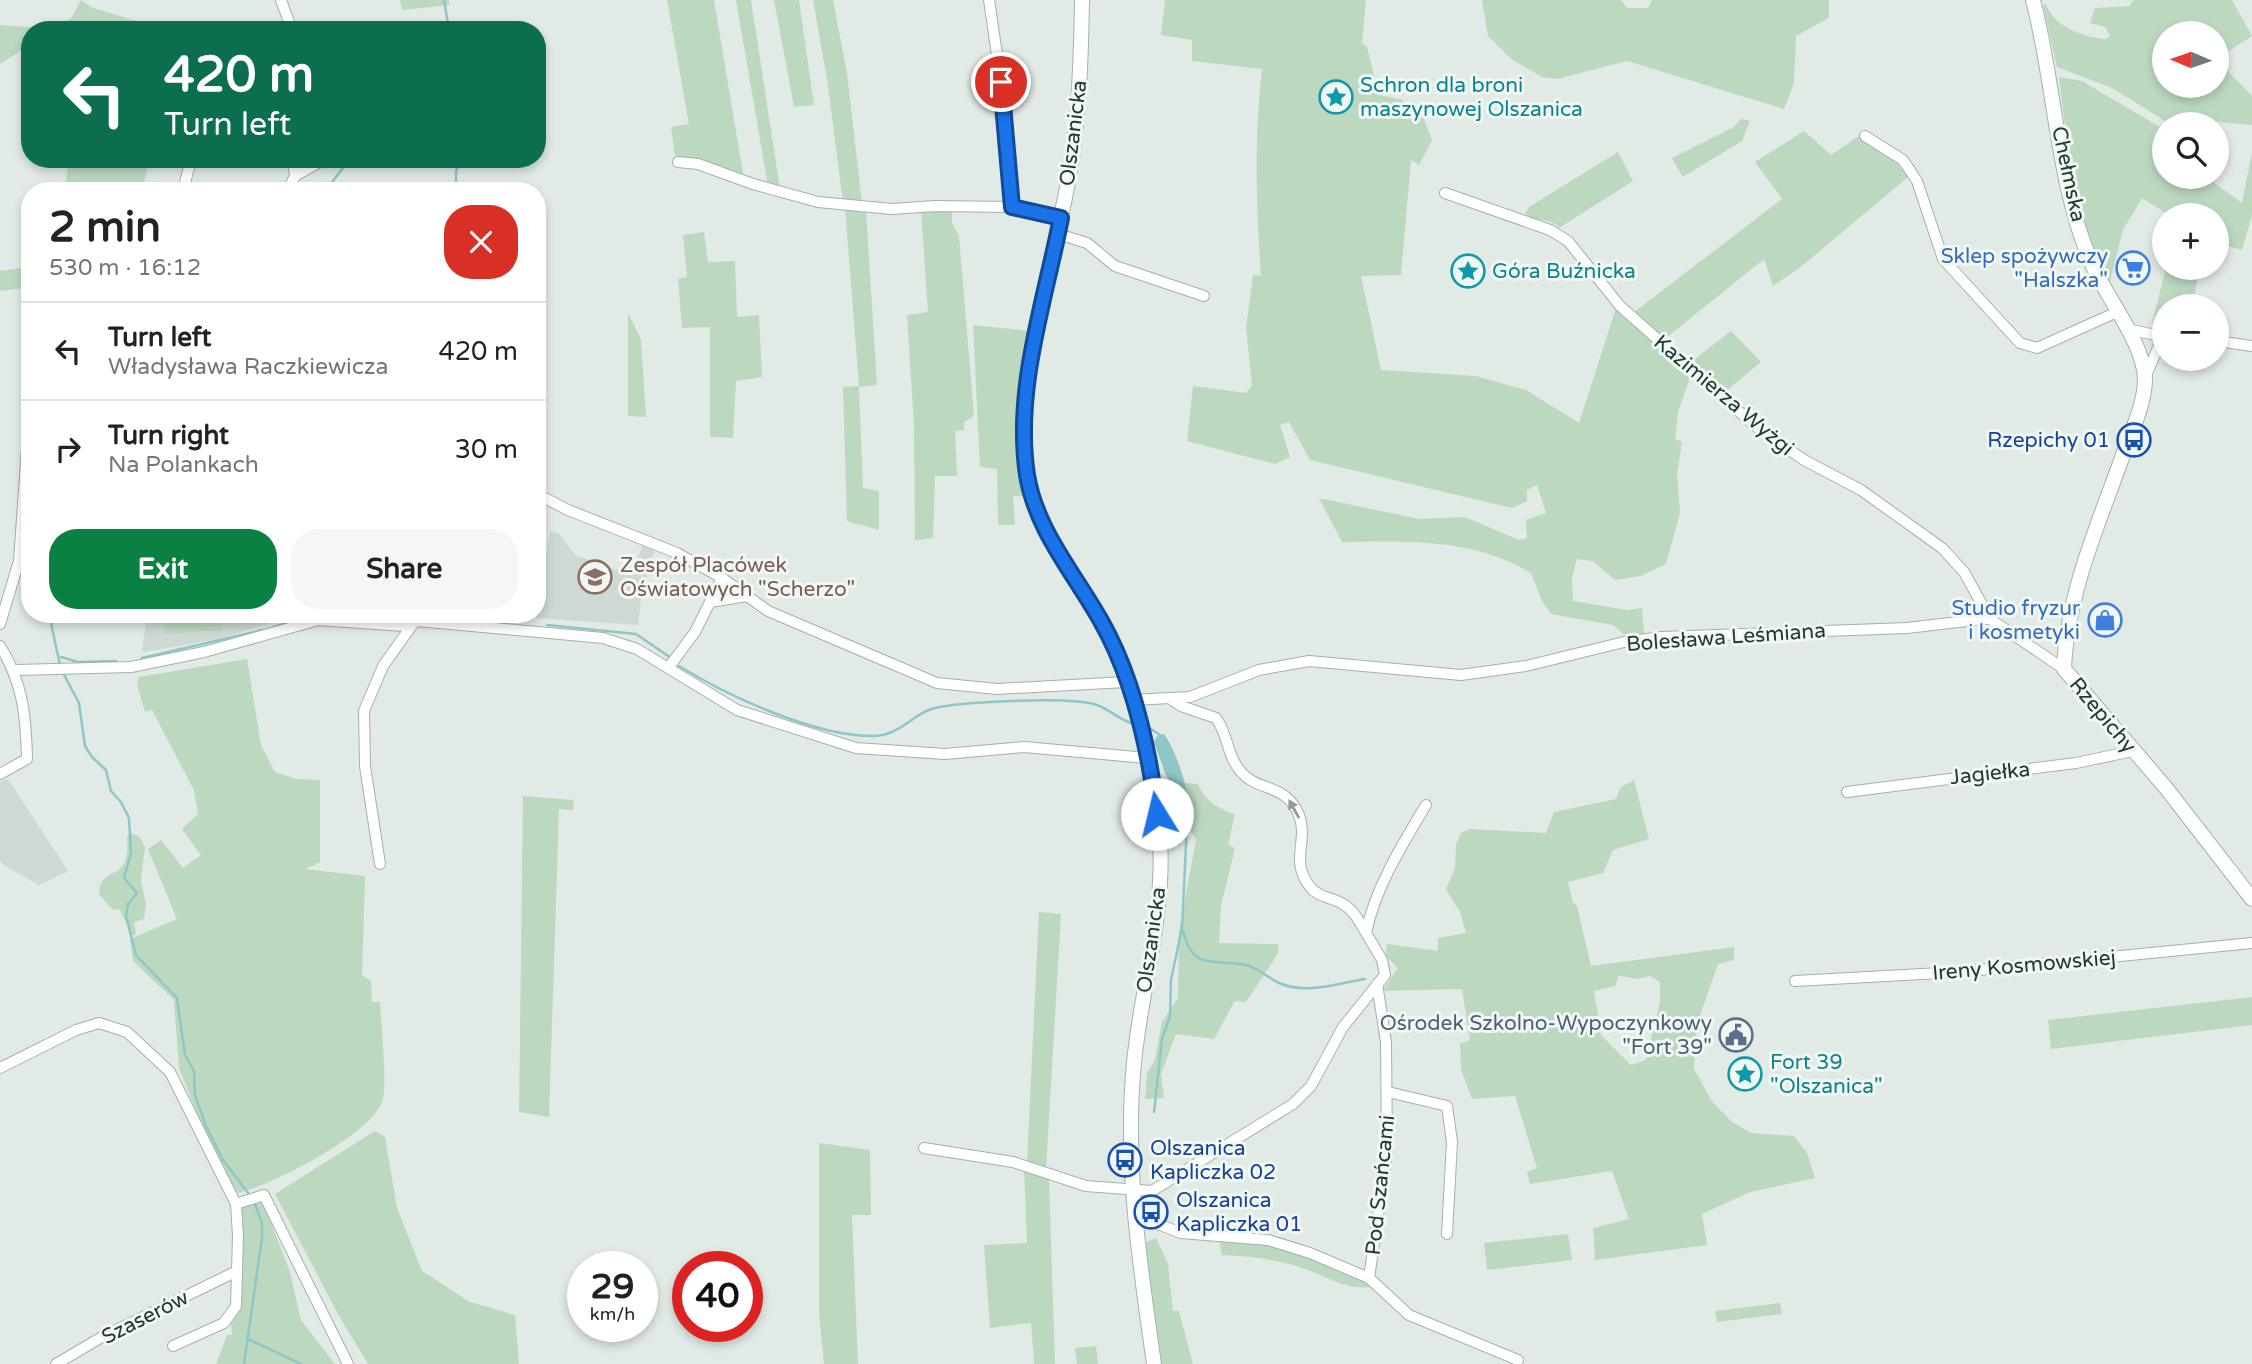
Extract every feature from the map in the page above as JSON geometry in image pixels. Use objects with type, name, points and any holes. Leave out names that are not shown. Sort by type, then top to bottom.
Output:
[{"type":"street","points":[[281,0],[289,21]]},
{"type":"street","points":[[989,0],[1005,109],[1012,207]]},
{"type":"street","name":"Olszanicka","points":[[1082,0],[1077,119],[1061,218],[1030,373],[1025,425],[1027,474],[1042,522],[1102,622],[1126,682],[1147,758],[1160,836],[1160,887],[1134,1062],[1131,1134],[1134,1192],[1154,1364]]},
{"type":"street","name":"Chełmska","points":[[2034,0],[2075,211],[2091,262],[2127,329],[2145,378]]},
{"type":"street","points":[[1865,136],[1903,160],[1917,181],[1943,259],[2020,343],[2037,348],[2117,312]]},
{"type":"street","points":[[678,162],[698,164],[752,184],[818,202],[892,209],[935,206],[1012,207],[1061,218]]},
{"type":"street","points":[[294,168],[295,176]]},
{"type":"street","points":[[292,182],[295,176],[309,168]]},
{"type":"street","name":"Kazimierza Wyżgi","points":[[1445,192],[1550,230],[1568,240],[1620,306],[1760,430],[1796,455],[1870,495],[1942,548],[1964,572],[1990,619]]},
{"type":"street","points":[[1058,234],[1087,243],[1115,266],[1204,296]]},
{"type":"street","points":[[2127,329],[2152,334]]},
{"type":"street","points":[[2229,343],[2252,346]]},
{"type":"street","points":[[2145,378],[2152,363]]},
{"type":"street","name":"Rzepichy","points":[[2145,378],[2136,416],[2072,600],[2064,668],[2252,899]]},
{"type":"street","points":[[546,499],[677,553],[722,578],[768,611],[942,685],[997,689],[1126,682]]},
{"type":"street","points":[[0,624],[19,561],[21,545]]},
{"type":"street","points":[[669,667],[695,632],[722,578]]},
{"type":"street","points":[[0,596],[13,580]]},
{"type":"street","points":[[710,602],[747,596]]},
{"type":"street","points":[[1990,619],[2064,668]]},
{"type":"street","name":"Bolesława Leśmiana","points":[[1172,699],[1190,697],[1259,670],[1309,661],[1461,675],[1526,666],[1624,642],[1662,637],[1907,628],[1990,619]]},
{"type":"street","points":[[16,670],[131,667],[204,652],[307,623]]},
{"type":"street","points":[[361,623],[404,626],[410,623]]},
{"type":"street","points":[[380,864],[365,766],[364,711],[383,666],[415,623]]},
{"type":"street","points":[[465,623],[603,638],[637,649],[737,710],[856,748],[945,754],[1024,747],[1147,758]]},
{"type":"street","points":[[0,646],[16,670],[26,723],[27,759],[0,774]]},
{"type":"street","points":[[924,1149],[1013,1162],[1086,1185],[1134,1192],[1152,1191],[1169,1183],[1293,1104],[1311,1086],[1343,1027],[1385,975],[1382,960],[1349,908],[1315,892],[1303,875],[1298,862],[1301,832],[1298,813],[1279,790],[1242,774],[1230,755],[1219,722],[1208,714],[1181,706],[1172,699],[1132,700]]},
{"type":"street","name":"Jagiełka","points":[[1847,792],[2076,764],[2133,751]]},
{"type":"street","points":[[1366,933],[1375,900],[1426,805]]},
{"type":"street","name":"Ireny Kosmowskiej","points":[[1795,981],[1959,972],[2252,943]]},
{"type":"street","name":"Pod Szańcami","points":[[1369,1278],[1387,1153],[1388,1092],[1377,984]]},
{"type":"street","points":[[0,1068],[89,1025],[109,1024],[127,1032],[170,1072],[236,1204],[264,1195],[348,1364]]},
{"type":"street","name":"Pod Szańcami","points":[[1388,1092],[1447,1106],[1452,1142],[1447,1234]]},
{"type":"street","name":"Szaserów","points":[[173,1346],[224,1323],[236,1306],[236,1204]]},
{"type":"street","points":[[1137,1216],[1181,1233],[1268,1240],[1369,1278],[1409,1315],[1518,1360]]},
{"type":"street","name":"Szaserów","points":[[56,1364],[235,1272]]},
{"type":"shaded area","name":"Zespół Placówek Oświatowych \"Scherzo\"","points":[[550,531],[558,533],[575,555],[631,575],[643,545],[654,551],[646,580],[643,581],[638,625],[546,619],[546,556]]},
{"type":"shaded area","points":[[146,623],[270,623],[222,638],[142,651]]},
{"type":"shaded area","points":[[8,779],[68,871],[39,885],[2,864],[0,859],[0,782]]},
{"type":"green space","points":[[81,0],[93,8],[137,21],[66,21],[72,17]]},
{"type":"green space","points":[[400,0],[449,0],[450,5],[402,10]]},
{"type":"green space","points":[[667,0],[714,0],[744,179],[675,155],[671,127],[689,124]]},
{"type":"green space","points":[[736,0],[751,0],[780,189],[768,186]]},
{"type":"green space","points":[[774,0],[799,0],[814,105],[794,107]]},
{"type":"green space","points":[[813,0],[833,0],[847,73],[862,204],[843,202],[827,79]]},
{"type":"green space","points":[[1165,0],[1366,0],[1362,43],[1367,47],[1379,95],[1403,100],[1414,120],[1420,109],[1432,140],[1419,165],[1411,160],[1401,275],[1361,276],[1381,370],[1476,376],[1526,390],[1579,423],[1616,308],[1691,375],[1678,412],[1675,439],[1682,442],[1677,474],[1680,513],[1666,564],[1640,576],[1615,580],[1593,561],[1577,559],[1572,578],[1573,601],[1627,610],[1642,608],[1644,634],[1626,636],[1613,625],[1551,614],[1542,601],[1531,573],[1486,553],[1415,542],[1342,542],[1319,498],[1419,519],[1465,517],[1519,540],[1527,538],[1526,520],[1546,513],[1537,485],[1527,490],[1527,501],[1512,508],[1310,460],[1289,422],[1280,425],[1290,457],[1275,464],[1187,441],[1193,386],[1246,393],[1252,385],[1246,328],[1253,275],[1261,276],[1257,172],[1262,69],[1192,61],[1192,40],[1161,35]]},
{"type":"green space","points":[[1482,0],[1621,0],[1627,8],[1648,8],[1652,0],[1829,0],[1829,18],[1796,36],[1794,83],[1784,109],[1627,61],[1557,79],[1542,77],[1511,59],[1488,36]]},
{"type":"green space","points":[[2133,0],[2232,0],[2252,36],[2230,50],[2230,21],[2152,21],[2152,98],[2230,98],[2230,73],[2252,96],[2252,125],[2229,123],[2229,112],[2152,113],[2112,88],[2057,67],[2043,5],[2046,4],[2055,19],[2070,29],[2106,39],[2110,36],[2105,27],[2090,23],[2095,8],[2130,6]]},
{"type":"green space","points":[[0,25],[21,27],[21,51],[0,64]]},
{"type":"green space","points":[[2059,77],[2082,81],[2152,122],[2152,189],[2223,189],[2242,203],[2252,152],[2252,215],[2242,250],[2229,246],[2229,203],[2152,204],[2142,198],[2123,230],[2110,281],[2107,282],[2081,205],[2066,131]]},
{"type":"green space","points":[[1741,119],[1750,121],[1742,141],[1683,177],[1672,158],[1734,127]]},
{"type":"green space","points":[[1804,131],[1831,155],[1859,136],[1892,157],[1908,177],[1802,266],[1773,286],[1764,259],[1666,338],[1633,313],[1782,199],[1755,162]]},
{"type":"green space","points":[[1618,152],[1633,181],[1559,228],[1551,222],[1525,214],[1529,207]]},
{"type":"green space","points":[[68,168],[147,168],[144,182],[66,182]]},
{"type":"green space","points":[[845,208],[866,210],[877,385],[859,387],[863,488],[879,491],[879,530],[847,521],[843,387],[859,386]]},
{"type":"green space","points":[[952,209],[952,223],[959,236],[974,416],[964,422],[964,430],[955,431],[957,476],[935,476],[933,538],[915,540],[914,426],[907,315],[928,312],[921,210]]},
{"type":"green space","points":[[704,232],[708,262],[735,261],[737,317],[759,315],[762,377],[736,381],[733,438],[710,437],[710,327],[682,328],[678,279],[687,277],[683,235]]},
{"type":"green space","points":[[21,268],[21,288],[0,291],[0,271]]},
{"type":"green space","points":[[2163,280],[2197,280],[2195,294],[2159,294]]},
{"type":"green space","points":[[628,313],[641,339],[646,417],[628,416]]},
{"type":"green space","points":[[973,325],[1029,331],[1016,414],[1016,456],[1024,496],[1013,496],[1015,525],[998,525],[997,469],[980,467]]},
{"type":"green space","points":[[1731,331],[1761,362],[1725,392],[1691,362]]},
{"type":"green space","points":[[164,623],[221,623],[222,630],[165,634]]},
{"type":"green space","points":[[247,659],[261,745],[275,772],[296,779],[320,780],[320,862],[306,869],[365,876],[362,975],[371,981],[372,1002],[380,1002],[384,1079],[383,1099],[376,1112],[343,1142],[297,1169],[238,1193],[213,1154],[179,1068],[174,1000],[133,961],[130,939],[177,919],[148,849],[161,840],[183,868],[201,855],[182,829],[198,814],[194,790],[152,710],[145,712],[137,685],[139,677]]},
{"type":"green space","points":[[1634,780],[1649,839],[1613,850],[1603,873],[1568,882],[1573,903],[1577,906],[1591,966],[1734,947],[1734,960],[1718,964],[1697,1024],[1694,1069],[1713,1103],[1731,1121],[1751,1133],[1794,1136],[1807,1153],[1815,1178],[1750,1192],[1702,1214],[1707,1245],[1595,1260],[1593,1228],[1629,1219],[1612,1171],[1530,1184],[1527,1172],[1537,1168],[1515,1096],[1472,1099],[1461,1069],[1460,1044],[1470,1040],[1462,989],[1382,991],[1398,968],[1386,956],[1387,944],[1438,951],[1438,938],[1466,933],[1460,912],[1446,889],[1455,868],[1456,844],[1461,833],[1469,829],[1546,833],[1554,812],[1616,799],[1621,787]],"holes":[[[1619,976],[1639,979],[1650,976],[1660,982],[1660,1002],[1646,1060],[1631,1065],[1601,1035],[1594,991],[1615,986]]]},
{"type":"green space","points":[[1184,783],[1198,784],[1213,804],[1235,814],[1228,845],[1235,848],[1221,906],[1219,943],[1278,944],[1279,952],[1246,1002],[1235,1001],[1214,1039],[1176,1034],[1161,1074],[1164,1098],[1145,1099],[1147,1073],[1155,1060],[1162,1022],[1178,998],[1179,931],[1196,840],[1187,824],[1191,807]]},
{"type":"green space","points":[[523,796],[574,800],[573,810],[559,809],[549,1117],[519,1112]]},
{"type":"green space","points":[[130,833],[140,837],[145,847],[141,881],[146,904],[144,919],[134,922],[136,934],[132,936],[120,910],[112,909],[99,894],[105,878],[121,868],[125,862],[127,836]]},
{"type":"green space","points":[[1039,912],[1061,914],[1046,1170],[1027,1163]]},
{"type":"green space","points":[[2252,997],[2252,1025],[2051,1049],[2048,1020]]},
{"type":"green space","points":[[375,1131],[385,1137],[397,1208],[422,1271],[470,1302],[515,1315],[519,1364],[368,1364],[339,1316],[275,1194]]},
{"type":"green space","points":[[819,1143],[870,1150],[871,1215],[852,1215],[858,1364],[824,1364],[819,1313]]},
{"type":"green space","points":[[1024,1169],[1049,1179],[1055,1364],[1034,1364],[1031,1323],[990,1328],[984,1245],[1027,1243]]},
{"type":"green space","points":[[262,1200],[290,1272],[301,1320],[335,1364],[216,1364],[227,1335],[232,1335],[231,1324],[241,1309],[242,1207]]},
{"type":"green space","points":[[1568,1234],[1572,1260],[1487,1270],[1484,1243]]},
{"type":"green space","points":[[1264,1235],[1368,1272],[1372,1287],[1343,1284],[1280,1262],[1222,1255],[1219,1239]]},
{"type":"green space","points":[[1156,1238],[1168,1264],[1173,1311],[1179,1311],[1193,1364],[1159,1364],[1151,1314],[1146,1242]]},
{"type":"green space","points":[[1780,1303],[1782,1314],[1717,1322],[1715,1311]]},
{"type":"green space","points":[[1096,1346],[1098,1364],[1077,1364],[1075,1348]]},
{"type":"water","points":[[1164,734],[1174,753],[1187,791],[1187,824],[1181,822],[1180,800],[1165,773],[1154,742],[1157,736]]},
{"type":"waterway","points":[[444,0],[448,21]]},
{"type":"waterway","points":[[332,182],[343,168]]},
{"type":"waterway","points":[[456,182],[458,168]]},
{"type":"waterway","points":[[51,623],[60,665]]},
{"type":"waterway","points":[[274,627],[286,623]]},
{"type":"waterway","points":[[547,625],[636,634],[671,658]]},
{"type":"waterway","points":[[142,658],[263,630]]},
{"type":"waterway","points":[[61,657],[78,662],[116,661]]},
{"type":"waterway","points":[[679,666],[722,690],[772,712],[798,722],[849,734],[882,735],[930,709],[939,707],[1019,701],[1083,702],[1097,705],[1135,724]]},
{"type":"waterway","points":[[62,671],[79,703],[85,746],[106,770],[111,791],[121,802],[129,818],[131,853],[124,878],[137,893],[128,904],[126,916],[136,955],[177,998],[185,1055],[194,1071],[195,1095],[206,1126],[223,1160],[249,1194]]},
{"type":"waterway","points":[[1148,727],[1160,735]]},
{"type":"waterway","points":[[1154,1112],[1162,1039],[1170,1016],[1171,980],[1182,928],[1187,824]]},
{"type":"waterway","points":[[1183,931],[1187,944],[1199,958],[1251,966],[1289,986],[1322,987],[1365,979]]},
{"type":"waterway","points":[[244,1364],[262,1237],[262,1223],[255,1204]]},
{"type":"waterway","points":[[248,1339],[301,1364]]},
{"type":"place","name":"Schron dla broni maszynowej Olszanica","points":[[1336,97]]},
{"type":"place","name":"Sklep spożywczy \"Halszka\"","points":[[2133,268]]},
{"type":"place","name":"Góra Buźnicka","points":[[1468,271]]},
{"type":"place","name":"Rzepichy 01","points":[[2134,440]]},
{"type":"place","name":"Zespół Placówek Oświatowych \"Scherzo\"","points":[[595,577]]},
{"type":"place","name":"Studio fryzur i kosmetyki","points":[[2105,620]]},
{"type":"place","name":"Ośrodek Szkolno-Wypoczynkowy \"Fort 39\"","points":[[1736,1035]]},
{"type":"place","name":"Fort 39 \"Olszanica\"","points":[[1745,1074]]},
{"type":"place","name":"Olszanica Kapliczka 02","points":[[1125,1160]]},
{"type":"place","name":"Olszanica Kapliczka 01","points":[[1151,1212]]},
{"type":"route","points":[[1001,82],[1012,207],[1061,218],[1030,373],[1025,425],[1027,474],[1032,497],[1046,531],[1111,640],[1136,712],[1157,814]]}]
